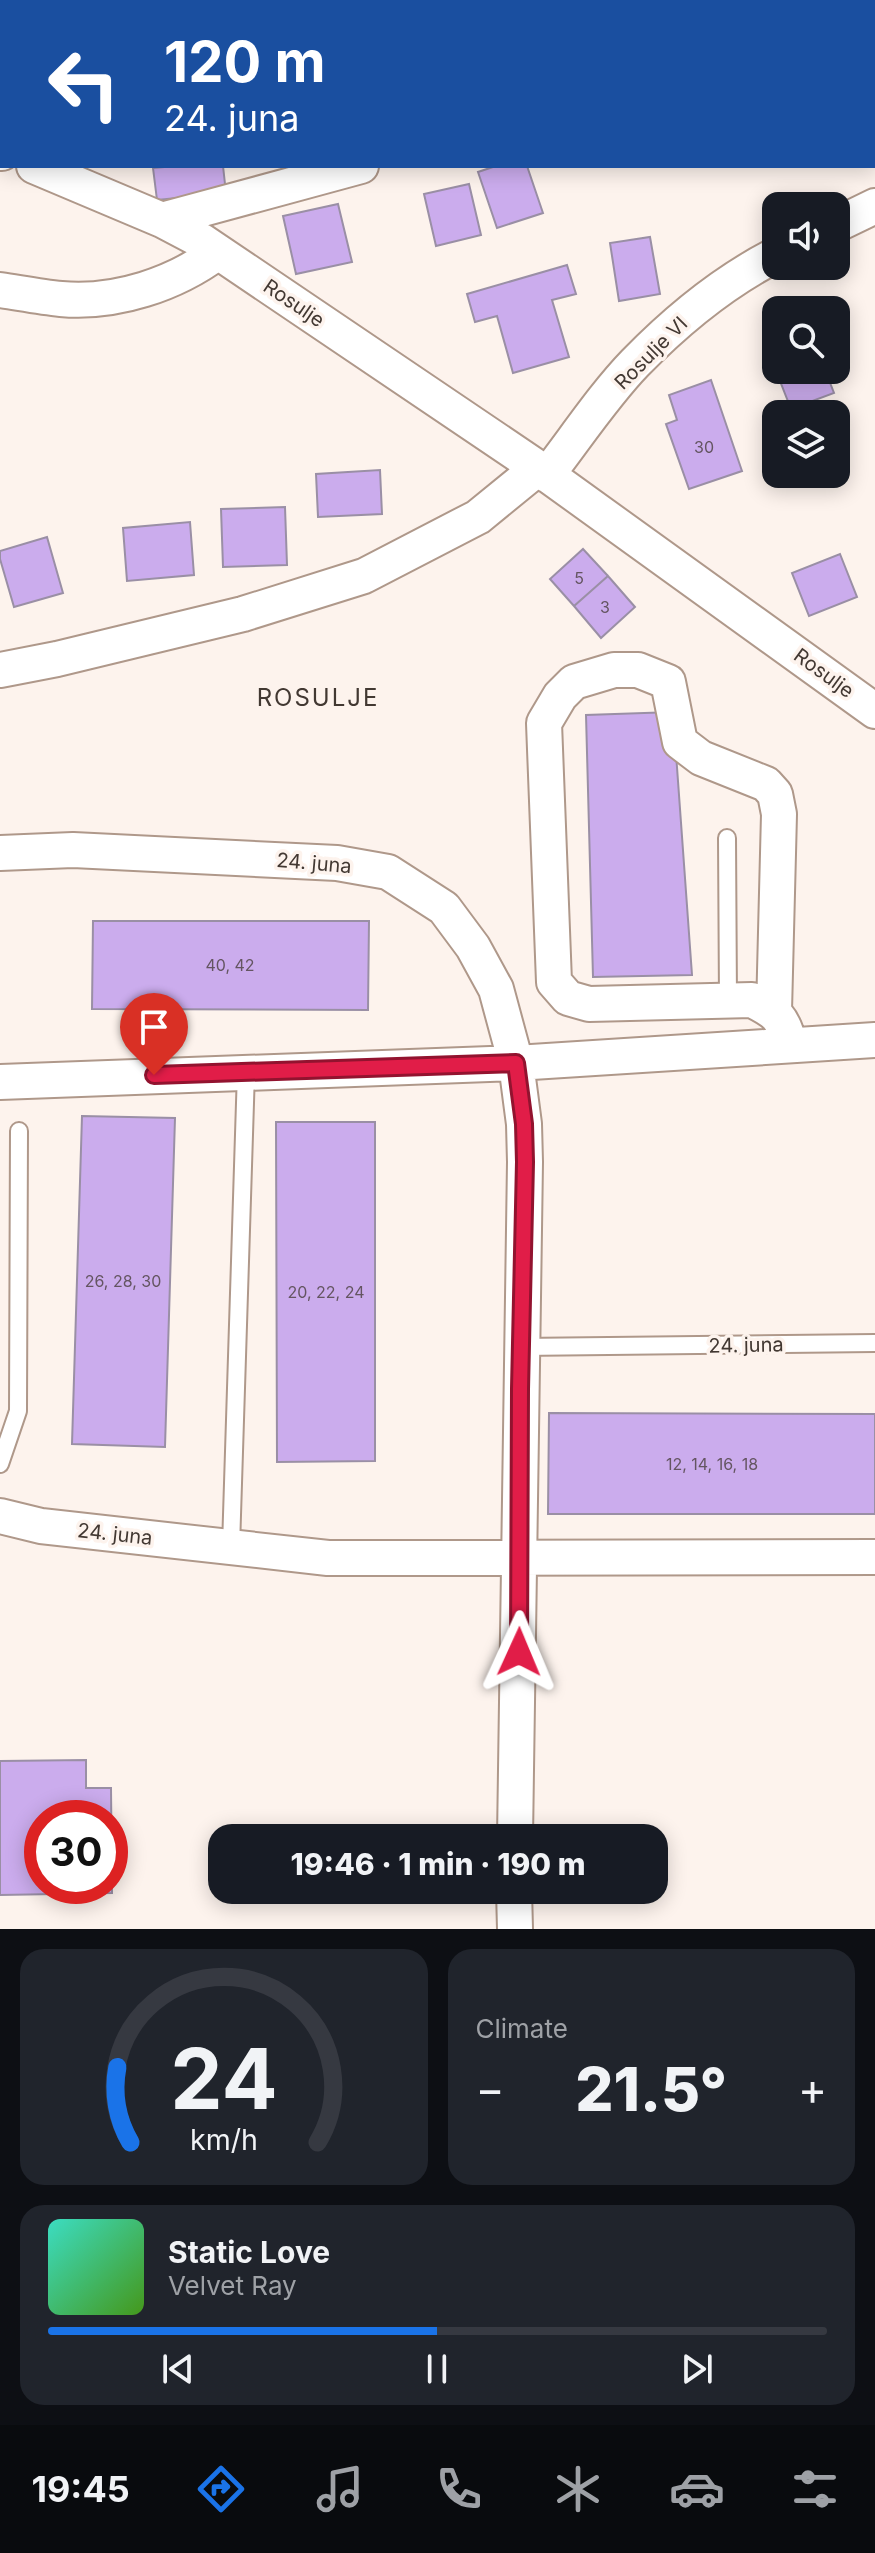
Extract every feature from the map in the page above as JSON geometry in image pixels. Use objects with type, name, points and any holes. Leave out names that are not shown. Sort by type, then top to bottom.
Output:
[{"type":"street","name":"Rosulje","points":[[39,168],[162,220],[218,252],[869,696]]},
{"type":"street","points":[[162,220],[354,168]]},
{"type":"street","points":[[850,218],[875,206]]},
{"type":"street","points":[[0,290],[64,300],[130,295],[196,269],[218,252]]},
{"type":"street","name":"Rosulje VI","points":[[543,471],[633,365],[701,303],[762,263]]},
{"type":"street","points":[[0,670],[243,614],[364,576],[478,517],[543,471]]},
{"type":"street","points":[[774,1011],[779,814],[775,794],[766,784],[701,758],[680,742],[668,682],[638,670],[614,670],[574,682],[560,696],[544,723],[554,982],[568,998],[589,1004],[752,1000],[774,1011],[783,1022],[790,1045]]},
{"type":"street","name":"24. juna","points":[[0,853],[73,850],[306,861],[388,872],[444,908],[473,947],[496,989],[516,1063],[524,1136],[515,1824]]},
{"type":"street","points":[[0,1082],[516,1063],[875,1040]]},
{"type":"street","name":"24. juna","points":[[0,1516],[41,1526],[328,1558],[875,1557]]},
{"type":"street","points":[[514,1904],[515,1929]]},
{"type":"lane","points":[[727,838],[728,1001]]},
{"type":"lane","points":[[231,1547],[246,1071]]},
{"type":"lane","points":[[0,1464],[18,1411],[19,1131]]},
{"type":"lane","points":[[0,1273],[19,1273]]},
{"type":"lane","name":"24. juna","points":[[520,1347],[875,1343]]},
{"type":"building","points":[[153,168],[223,168],[226,193],[157,200]]},
{"type":"building","points":[[490,168],[528,168],[543,213],[497,228],[478,172]]},
{"type":"building","points":[[469,184],[481,235],[436,246],[424,194]]},
{"type":"building","points":[[338,204],[352,262],[296,274],[283,216]]},
{"type":"building","points":[[650,237],[660,294],[619,301],[610,243]]},
{"type":"building","points":[[567,265],[576,294],[552,300],[569,357],[513,373],[497,316],[475,322],[467,294]]},
{"type":"building","points":[[711,380],[742,471],[689,489],[666,424],[677,420],[669,395]]},
{"type":"building","points":[[781,384],[830,384],[834,393],[815,400],[787,400]]},
{"type":"building","points":[[380,470],[382,514],[318,517],[316,474]]},
{"type":"building","points":[[285,507],[287,565],[223,567],[221,509]]},
{"type":"building","points":[[190,522],[194,575],[127,581],[123,528]]},
{"type":"building","points":[[47,537],[63,593],[14,607],[0,551]]},
{"type":"building","points":[[583,549],[608,576],[574,606],[550,579]]},
{"type":"building","points":[[840,554],[857,597],[809,616],[792,573]]},
{"type":"building","points":[[608,576],[635,607],[601,638],[574,606]]},
{"type":"building","points":[[673,712],[692,975],[593,977],[586,715]]},
{"type":"building","points":[[93,921],[369,921],[368,1010],[92,1009]]},
{"type":"building","points":[[82,1116],[175,1118],[165,1447],[72,1444]]},
{"type":"building","points":[[276,1122],[375,1122],[375,1461],[277,1462]]},
{"type":"building","points":[[549,1413],[875,1414],[875,1514],[548,1514]]},
{"type":"building","points":[[86,1760],[86,1788],[111,1788],[111,1800],[24,1800],[24,1895],[0,1895],[0,1761]]},
{"type":"district","name":"ROSULJE","points":[[318,698]]},
{"type":"route","points":[[154,1075],[516,1063],[524,1124],[525,1162],[519,1652]]}]
